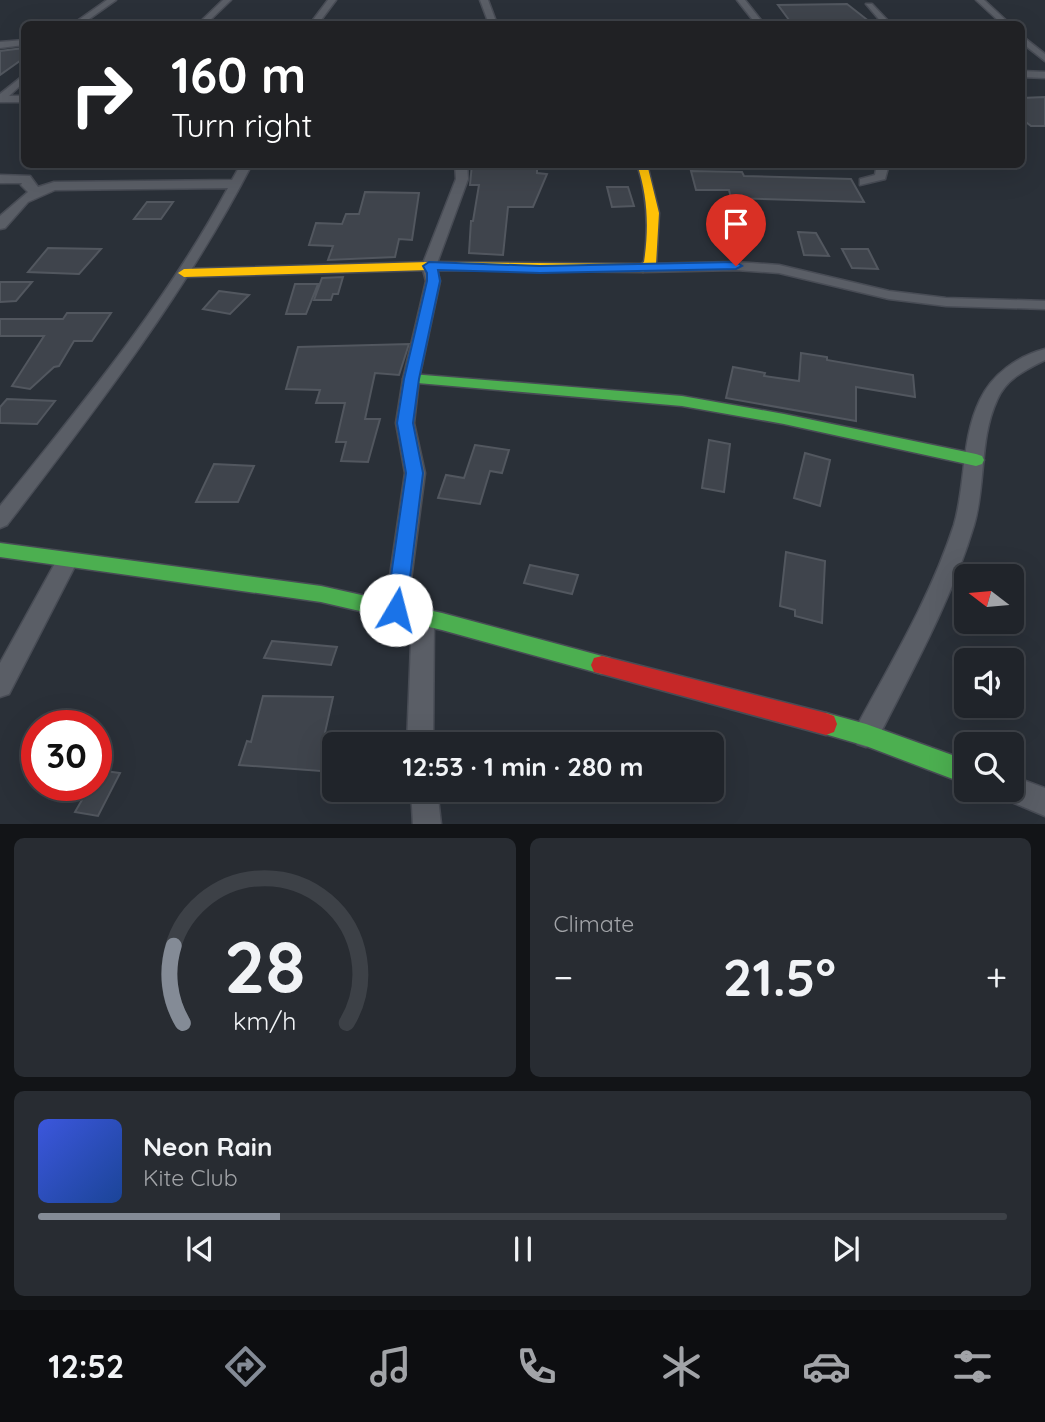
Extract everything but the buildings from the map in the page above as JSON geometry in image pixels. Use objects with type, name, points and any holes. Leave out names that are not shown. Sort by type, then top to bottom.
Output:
[{"type":"street","points":[[81,21],[112,0]]},
{"type":"street","points":[[205,21],[227,0]]},
{"type":"street","points":[[316,21],[332,0]]},
{"type":"street","points":[[484,0],[493,21]]},
{"type":"street","points":[[741,0],[758,21]]},
{"type":"street","points":[[980,0],[1003,21]]},
{"type":"street","points":[[869,6],[884,21]]},
{"type":"street","points":[[1025,41],[1045,58]]},
{"type":"street","points":[[0,45],[21,43]]},
{"type":"street","points":[[1025,74],[1045,75]]},
{"type":"street","points":[[0,99],[21,81]]},
{"type":"street","points":[[0,99],[21,99]]},
{"type":"street","points":[[0,520],[140,340],[221,217],[245,168]]},
{"type":"street","points":[[429,266],[462,179],[461,168]]},
{"type":"street","points":[[643,268],[650,264],[655,213],[644,168]]},
{"type":"street","points":[[864,182],[881,177],[882,168]]},
{"type":"street","points":[[0,179],[26,179],[29,181],[27,185],[35,191]]},
{"type":"street","points":[[0,225],[23,198],[35,191],[68,184],[237,184]]},
{"type":"street","points":[[184,273],[429,266],[540,269],[736,266],[779,269],[863,286],[889,295],[946,302],[1045,305]]},
{"type":"street","points":[[396,610],[415,473],[405,423],[411,379],[433,281],[429,266]]},
{"type":"street","points":[[866,735],[939,591],[965,521],[977,439],[995,387],[1006,376],[1045,354]]},
{"type":"street","points":[[411,379],[519,389],[589,392],[719,407],[976,460]]},
{"type":"street","points":[[0,550],[66,562],[282,587],[396,610],[866,735],[954,768]]},
{"type":"street","points":[[0,686],[66,562]]},
{"type":"street","points":[[420,732],[422,619]]},
{"type":"street","points":[[1024,794],[1045,802]]},
{"type":"street","points":[[425,802],[427,824]]},
{"type":"traffic: fast","points":[[411,379],[682,401],[784,419],[976,460]]},
{"type":"traffic: fast","points":[[0,550],[321,594],[442,622],[602,665]]},
{"type":"traffic: fast","points":[[826,724],[866,735],[954,768]]},
{"type":"traffic: slow","points":[[184,273],[429,266],[643,268],[650,264],[654,226],[650,189],[643,168]]},
{"type":"traffic: jam","points":[[602,665],[826,724]]},
{"type":"route","points":[[396,610],[415,473],[405,423],[411,379],[433,281],[429,266],[540,269],[736,266]]}]
